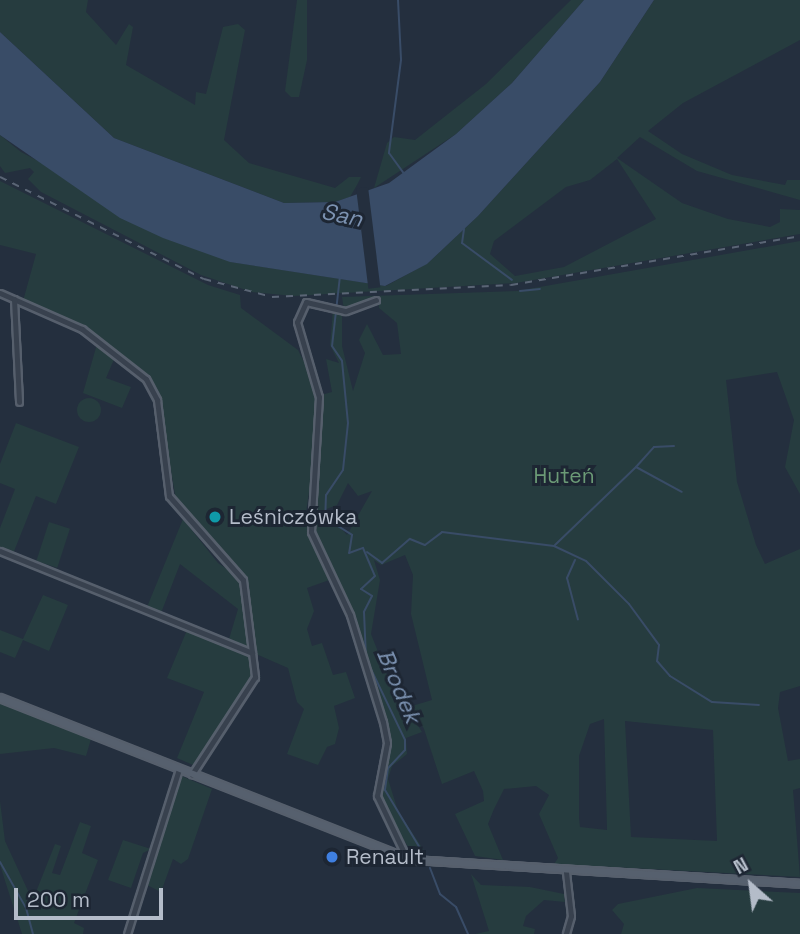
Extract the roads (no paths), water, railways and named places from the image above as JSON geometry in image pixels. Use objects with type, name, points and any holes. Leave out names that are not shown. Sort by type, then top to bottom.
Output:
[{"type":"main road","points":[[0,698],[407,859],[566,872],[800,884]]},
{"type":"street","points":[[0,293],[91,335],[152,386],[169,496],[241,575],[255,677],[192,774]]},
{"type":"street","points":[[14,299],[19,402]]},
{"type":"street","points":[[376,300],[342,310],[334,306],[306,302],[298,312],[321,414],[309,516],[316,549],[351,615],[383,722],[387,743],[377,796],[407,859]]},
{"type":"street","points":[[0,551],[252,653]]},
{"type":"street","points":[[127,934],[179,769]]},
{"type":"street","points":[[566,872],[571,916],[566,934]]},
{"type":"water","name":"San","points":[[584,0],[654,0],[600,82],[478,216],[427,264],[385,286],[230,262],[163,238],[120,218],[0,135],[0,32],[114,138],[284,203],[335,202],[389,183],[456,134],[512,83]]},
{"type":"waterway","points":[[398,0],[401,60],[389,153],[403,172]]},
{"type":"waterway","points":[[464,229],[462,243],[512,280]]},
{"type":"waterway","name":"Brodek","points":[[340,276],[332,346],[342,361],[348,423],[343,470],[326,495],[325,518],[352,535],[349,553],[363,548],[375,576],[361,589],[372,596],[364,612],[366,658]]},
{"type":"waterway","points":[[520,291],[540,289]]},
{"type":"waterway","points":[[636,467],[654,447],[674,446]]},
{"type":"waterway","points":[[555,545],[636,467],[682,492]]},
{"type":"waterway","points":[[367,552],[382,563],[410,539],[425,545],[442,532],[554,546],[586,561],[629,604],[659,645],[657,661],[670,676],[712,702],[759,705]]},
{"type":"waterway","points":[[575,560],[567,578],[578,620]]},
{"type":"waterway","name":"Brodek","points":[[368,663],[405,740],[405,750],[388,768],[385,790],[426,858]]},
{"type":"waterway","points":[[0,862],[26,908],[33,934]]},
{"type":"waterway","name":"Brodek","points":[[430,868],[440,894],[456,907],[468,934]]},
{"type":"railway","points":[[0,177],[204,279],[272,297],[511,285],[800,236]]},
{"type":"place","name":"Leśniczówka","points":[[215,517]]},
{"type":"place","name":"Renault","points":[[332,857]]},
{"type":"park label","name":"Huteń","points":[[564,476]]}]
